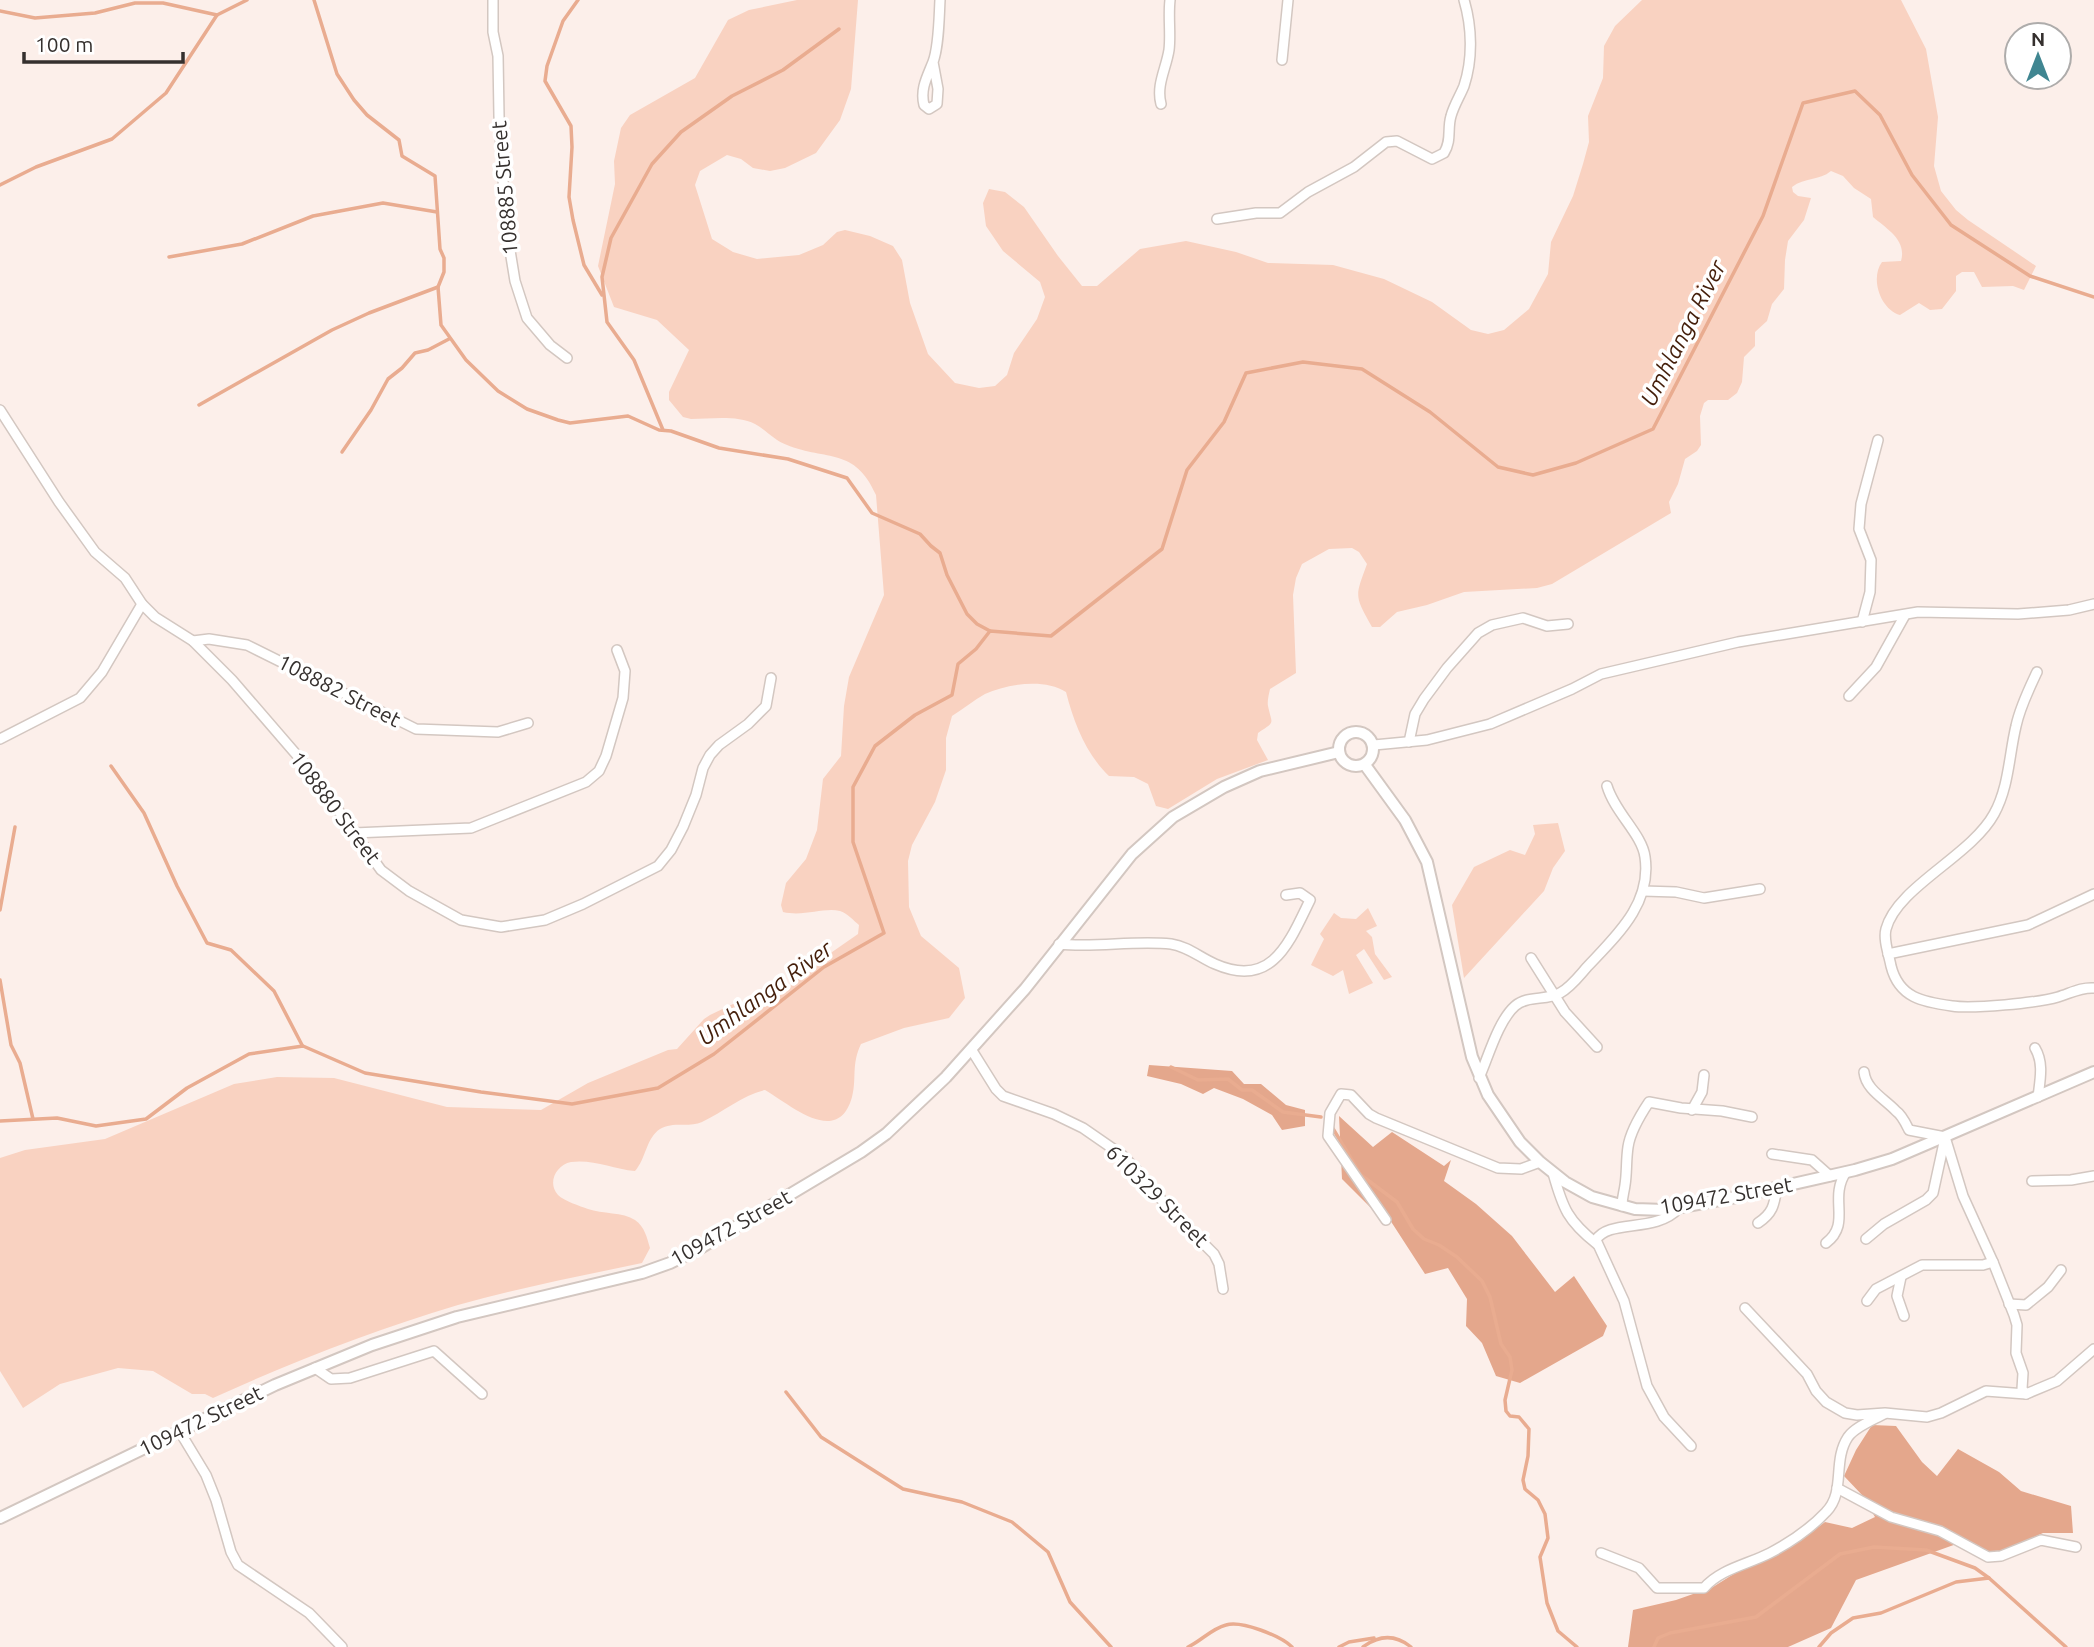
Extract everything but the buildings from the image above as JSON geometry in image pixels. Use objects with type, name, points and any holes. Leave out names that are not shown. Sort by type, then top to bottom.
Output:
[{"type":"street","name":"108885 Street","points":[[493,0],[506,226],[514,281],[527,318],[550,345],[567,358]]},
{"type":"street","points":[[933,62],[940,0]]},
{"type":"street","points":[[1161,104],[1157,90],[1165,71],[1169,46],[1170,0]]},
{"type":"street","points":[[1282,61],[1288,0]]},
{"type":"street","points":[[1217,219],[1256,213],[1280,213],[1308,192],[1354,167],[1386,142],[1397,141],[1432,159],[1444,153],[1449,142],[1451,115],[1464,87],[1470,55],[1464,0]]},
{"type":"street","name":"108880 Street","points":[[0,410],[95,552],[125,578],[142,604],[167,627],[193,641],[232,680],[308,768],[381,870],[409,891],[460,920],[501,927],[545,920],[593,900],[658,866],[671,850],[683,827],[710,755],[719,744],[748,724],[766,706],[771,678]]},
{"type":"street","points":[[1863,622],[1870,592],[1871,560],[1859,529],[1861,504],[1878,440]]},
{"type":"street","points":[[0,739],[80,698],[102,672],[142,604]]},
{"type":"street","points":[[1374,745],[1409,742],[1490,724],[1601,674],[1738,642],[1905,615],[1934,612],[2018,614],[2069,610],[2094,604]]},
{"type":"street","points":[[1849,696],[1876,667],[1905,615]]},
{"type":"street","points":[[1409,742],[1415,714],[1424,699],[1478,633],[1492,625],[1523,618],[1547,625],[1568,624]]},
{"type":"street","name":"108882 Street","points":[[193,641],[209,639],[247,645],[416,729],[498,732],[528,723]]},
{"type":"street","points":[[354,832],[471,828],[586,782],[599,771],[606,756],[623,698],[625,671],[617,650]]},
{"type":"street","points":[[2037,672],[2017,723],[2011,759],[1994,813],[1980,833],[1895,909],[1885,930],[1888,954],[1893,975],[1903,991],[1925,1001],[1954,1007],[2044,999],[2081,988],[2094,988]]},
{"type":"street","points":[[1350,732],[1365,733],[1374,745],[1373,755],[1365,765],[1347,764],[1339,752],[1342,738],[1350,732]]},
{"type":"street","name":"109472 Street","points":[[0,1518],[275,1385],[372,1345],[457,1317],[670,1264],[862,1152],[886,1134],[933,1090],[971,1049],[1025,989],[1132,854],[1173,817],[1224,787],[1261,771],[1339,752]]},
{"type":"street","name":"109472 Street","points":[[1365,765],[1405,820],[1427,862],[1447,945],[1455,993],[1479,1078],[1520,1142],[1553,1173],[1580,1191],[1622,1206],[1657,1210],[1678,1209],[1830,1176],[1872,1166],[2094,1072]]},
{"type":"street","points":[[1479,1078],[1502,1025],[1516,1005],[1531,999],[1555,996],[1570,986],[1624,927],[1643,891],[1646,867],[1643,849],[1617,811],[1607,786]]},
{"type":"street","points":[[1643,891],[1676,892],[1704,898],[1760,889]]},
{"type":"street","points":[[1059,944],[1174,944],[1194,950],[1209,962],[1233,971],[1252,971],[1268,965],[1284,950],[1310,900],[1300,893],[1286,895]]},
{"type":"street","points":[[1888,954],[2028,925],[2094,894]]},
{"type":"street","points":[[1531,958],[1565,1012],[1597,1047]]},
{"type":"street","points":[[2035,1048],[2041,1068],[2038,1097]]},
{"type":"street","name":"610329 Street","points":[[971,1049],[1003,1096],[1071,1122],[1122,1155],[1170,1210],[1208,1246],[1219,1264],[1223,1289]]},
{"type":"street","points":[[1864,1072],[1864,1077],[1879,1097],[1898,1111],[1909,1130],[1945,1137]]},
{"type":"street","points":[[1692,1110],[1702,1092],[1704,1075]]},
{"type":"street","points":[[1386,1220],[1328,1136],[1330,1113],[1340,1094],[1351,1095],[1369,1114],[1377,1118],[1483,1163],[1521,1169],[1540,1161]]},
{"type":"street","points":[[1622,1206],[1621,1193],[1625,1188],[1629,1144],[1648,1102],[1752,1117]]},
{"type":"street","points":[[1866,1239],[1884,1224],[1926,1200],[1933,1193],[1945,1137]]},
{"type":"street","points":[[1945,1137],[1963,1196],[1993,1262],[2017,1325],[2015,1348],[2022,1373],[2022,1389],[2026,1394]]},
{"type":"street","points":[[1772,1154],[1812,1160],[1830,1176]]},
{"type":"street","points":[[1826,1242],[1834,1236],[1839,1225],[1838,1184],[1846,1172]]},
{"type":"street","points":[[1553,1173],[1561,1201],[1574,1225],[1597,1244]]},
{"type":"street","points":[[2032,1181],[2071,1180],[2094,1176]]},
{"type":"street","points":[[1758,1223],[1768,1217],[1777,1188]]},
{"type":"street","points":[[1678,1209],[1663,1220],[1602,1233],[1596,1238],[1623,1301],[1647,1386],[1664,1417],[1691,1446]]},
{"type":"street","points":[[1867,1301],[1876,1289],[1922,1265],[1983,1265],[1993,1262]]},
{"type":"street","points":[[2009,1304],[2026,1305],[2048,1287],[2062,1270]]},
{"type":"street","points":[[1901,1277],[1897,1296],[1904,1316]]},
{"type":"street","points":[[1745,1308],[1807,1374],[1820,1397],[1845,1413],[1857,1415],[1885,1413],[1927,1418],[1986,1391],[2026,1394],[2057,1381],[2094,1349]]},
{"type":"street","points":[[315,1368],[331,1379],[350,1378],[434,1351],[482,1394]]},
{"type":"street","points":[[1601,1553],[1639,1568],[1657,1588],[1704,1588],[1712,1579],[1769,1553],[1806,1531],[1829,1510],[1835,1500],[1838,1462],[1847,1438],[1885,1413]]},
{"type":"street","points":[[180,1432],[206,1475],[231,1552],[239,1565],[309,1613],[342,1647]]},
{"type":"street","points":[[1837,1488],[1891,1517],[1940,1531],[1988,1557],[2001,1556],[2041,1540],[2076,1547]]},
{"type":"shaded area","points":[[797,0],[858,0],[851,89],[840,120],[816,153],[785,168],[770,171],[753,168],[741,159],[727,155],[700,171],[695,185],[712,239],[733,252],[757,259],[799,255],[823,245],[837,232],[845,230],[870,236],[893,246],[902,260],[910,303],[928,354],[955,383],[979,388],[995,386],[1007,375],[1014,353],[1037,319],[1045,297],[1040,282],[1003,251],[986,226],[983,203],[989,189],[1005,192],[1024,207],[1082,286],[1097,286],[1140,249],[1186,241],[1236,252],[1268,263],[1333,265],[1384,279],[1432,302],[1471,330],[1488,334],[1504,330],[1529,309],[1548,274],[1551,242],[1573,196],[1589,142],[1588,116],[1603,78],[1604,46],[1615,26],[1642,0],[1901,0],[1926,49],[1938,117],[1934,166],[1941,191],[1968,220],[2036,266],[2024,290],[2013,286],[1982,287],[1974,272],[1962,272],[1956,276],[1956,291],[1942,309],[1930,310],[1919,303],[1900,315],[1893,312],[1882,300],[1877,276],[1882,262],[1901,261],[1901,247],[1890,231],[1873,217],[1871,199],[1854,188],[1843,176],[1831,171],[1797,184],[1792,187],[1793,192],[1798,196],[1811,198],[1804,220],[1788,241],[1784,289],[1772,304],[1767,321],[1755,332],[1755,346],[1744,357],[1742,382],[1737,393],[1728,400],[1708,400],[1704,403],[1700,416],[1701,445],[1685,459],[1678,484],[1669,502],[1671,513],[1552,584],[1537,588],[1464,592],[1397,612],[1380,627],[1372,627],[1359,602],[1360,583],[1367,564],[1359,552],[1352,548],[1329,549],[1302,564],[1293,595],[1296,673],[1270,689],[1268,704],[1271,722],[1258,733],[1257,740],[1268,760],[1217,779],[1168,809],[1156,806],[1148,784],[1134,777],[1109,776],[1082,737],[1066,692],[1057,688],[1026,684],[1004,688],[985,694],[952,716],[946,738],[946,770],[935,802],[912,845],[908,861],[909,907],[921,936],[959,968],[965,998],[949,1018],[904,1028],[861,1044],[856,1058],[852,1097],[845,1112],[836,1119],[825,1121],[813,1118],[765,1090],[702,1122],[670,1125],[660,1129],[652,1138],[635,1171],[587,1162],[571,1162],[561,1167],[553,1180],[558,1195],[588,1209],[630,1217],[641,1226],[650,1248],[642,1263],[458,1305],[334,1347],[213,1398],[205,1394],[192,1394],[153,1371],[118,1368],[60,1384],[23,1408],[0,1371],[0,1158],[25,1150],[105,1139],[234,1084],[277,1077],[334,1078],[447,1107],[541,1110],[588,1083],[668,1050],[677,1049],[710,1015],[733,1004],[780,995],[812,966],[858,934],[859,925],[840,911],[791,913],[783,912],[781,905],[786,883],[806,859],[817,830],[823,779],[841,756],[849,677],[884,595],[876,495],[859,469],[849,462],[787,445],[748,421],[683,417],[669,400],[669,392],[689,350],[657,320],[614,307],[598,266],[615,184],[614,161],[621,128],[630,115],[695,78],[728,20],[749,10]]},
{"type":"shaded area","points":[[1558,823],[1565,851],[1553,868],[1544,891],[1464,978],[1452,905],[1474,867],[1510,850],[1525,855],[1535,834],[1533,825]]},
{"type":"shaded area","points":[[1368,908],[1377,926],[1366,931],[1372,937],[1375,954],[1392,977],[1384,980],[1364,949],[1356,955],[1373,983],[1349,994],[1343,970],[1333,976],[1311,965],[1324,939],[1320,934],[1334,913],[1341,918],[1356,919]]},
{"type":"shaded area","points":[[1149,1065],[1232,1071],[1244,1084],[1261,1084],[1286,1105],[1305,1110],[1305,1126],[1282,1130],[1272,1115],[1243,1099],[1214,1088],[1203,1094],[1181,1084],[1147,1076]]},
{"type":"shaded area","points":[[1339,1116],[1373,1147],[1392,1132],[1444,1166],[1451,1160],[1444,1181],[1476,1204],[1512,1236],[1555,1292],[1574,1276],[1607,1326],[1603,1336],[1520,1383],[1496,1376],[1482,1343],[1466,1326],[1467,1299],[1448,1268],[1425,1274],[1390,1220],[1374,1211],[1342,1179]]},
{"type":"shaded area","points":[[1872,1425],[1896,1426],[1922,1462],[1937,1476],[1958,1449],[1999,1472],[2021,1491],[2071,1506],[2073,1533],[2043,1533],[1992,1556],[1962,1542],[1856,1580],[1831,1628],[1788,1647],[1628,1647],[1633,1610],[1676,1600],[1713,1587],[1740,1570],[1791,1547],[1825,1522],[1852,1528],[1875,1517],[1862,1495],[1844,1476]]},
{"type":"waterway","points":[[0,185],[36,167],[112,139],[166,93],[217,15],[247,0]]},
{"type":"waterway","points":[[314,0],[337,74],[354,100],[367,115],[399,140],[402,156],[435,176],[440,249],[444,258],[444,272],[438,287],[441,325],[466,360],[498,391],[527,409],[570,423],[628,416],[659,430],[671,431],[719,448],[788,459],[847,478],[872,513],[920,534],[940,553],[947,575],[967,614],[990,631]]},
{"type":"waterway","points":[[578,0],[563,21],[547,66],[545,81],[571,126],[569,197],[573,220],[584,265],[602,295]]},
{"type":"waterway","points":[[0,11],[35,18],[95,13],[135,3],[163,3],[217,15]]},
{"type":"waterway","points":[[663,430],[634,360],[607,322],[602,277],[611,238],[652,164],[681,132],[732,96],[783,70],[839,29]]},
{"type":"waterway","name":"Umhlanga River","points":[[0,1121],[57,1118],[96,1126],[146,1119],[187,1088],[249,1054],[303,1046],[365,1073],[572,1104],[658,1088],[714,1054],[824,967],[884,933],[853,842],[853,787],[875,746],[915,715],[952,695],[958,664],[976,649],[990,631],[1051,636],[1162,549],[1187,470],[1224,422],[1246,373],[1303,362],[1362,369],[1430,412],[1498,467],[1533,475],[1576,463],[1653,429],[1763,216],[1803,103],[1855,91],[1880,115],[1912,175],[1951,225],[2030,276],[2094,297]]},
{"type":"waterway","points":[[169,257],[242,244],[313,216],[383,203],[437,212]]},
{"type":"waterway","points":[[199,405],[332,330],[438,287]]},
{"type":"waterway","points":[[342,452],[371,410],[388,379],[415,353],[428,350],[449,339]]},
{"type":"waterway","points":[[111,766],[144,813],[177,886],[207,943],[231,950],[274,991],[302,1045]]},
{"type":"waterway","points":[[0,910],[15,827]]},
{"type":"waterway","points":[[0,980],[11,1045],[20,1063],[33,1119]]},
{"type":"waterway","points":[[1171,1067],[1198,1080],[1228,1079],[1242,1090],[1252,1090],[1283,1112],[1321,1117]]},
{"type":"waterway","points":[[1332,1127],[1361,1175],[1397,1202],[1413,1229],[1424,1239],[1457,1257],[1482,1281],[1490,1297],[1501,1344],[1510,1357],[1512,1370],[1505,1400],[1506,1411],[1510,1416],[1519,1417],[1529,1429],[1528,1456],[1523,1480],[1525,1489],[1538,1500],[1545,1514],[1548,1538],[1540,1557],[1547,1603],[1558,1631],[1577,1647]]},
{"type":"waterway","points":[[786,1392],[821,1437],[903,1489],[962,1502],[1012,1522],[1048,1552],[1070,1602],[1111,1647]]},
{"type":"waterway","points":[[1654,1647],[1658,1638],[1670,1633],[1756,1617],[1840,1554],[1874,1547],[1926,1550],[1975,1568],[1989,1578]]},
{"type":"waterway","points":[[1819,1647],[1831,1633],[1853,1618],[1881,1613],[1956,1582],[1989,1578],[2066,1647]]},
{"type":"waterway","points":[[1188,1647],[1216,1629],[1233,1624],[1260,1630],[1292,1647]]},
{"type":"waterway","points":[[1339,1647],[1349,1642],[1374,1638]]},
{"type":"waterway","points":[[1363,1647],[1381,1638],[1393,1638],[1411,1647]]}]
